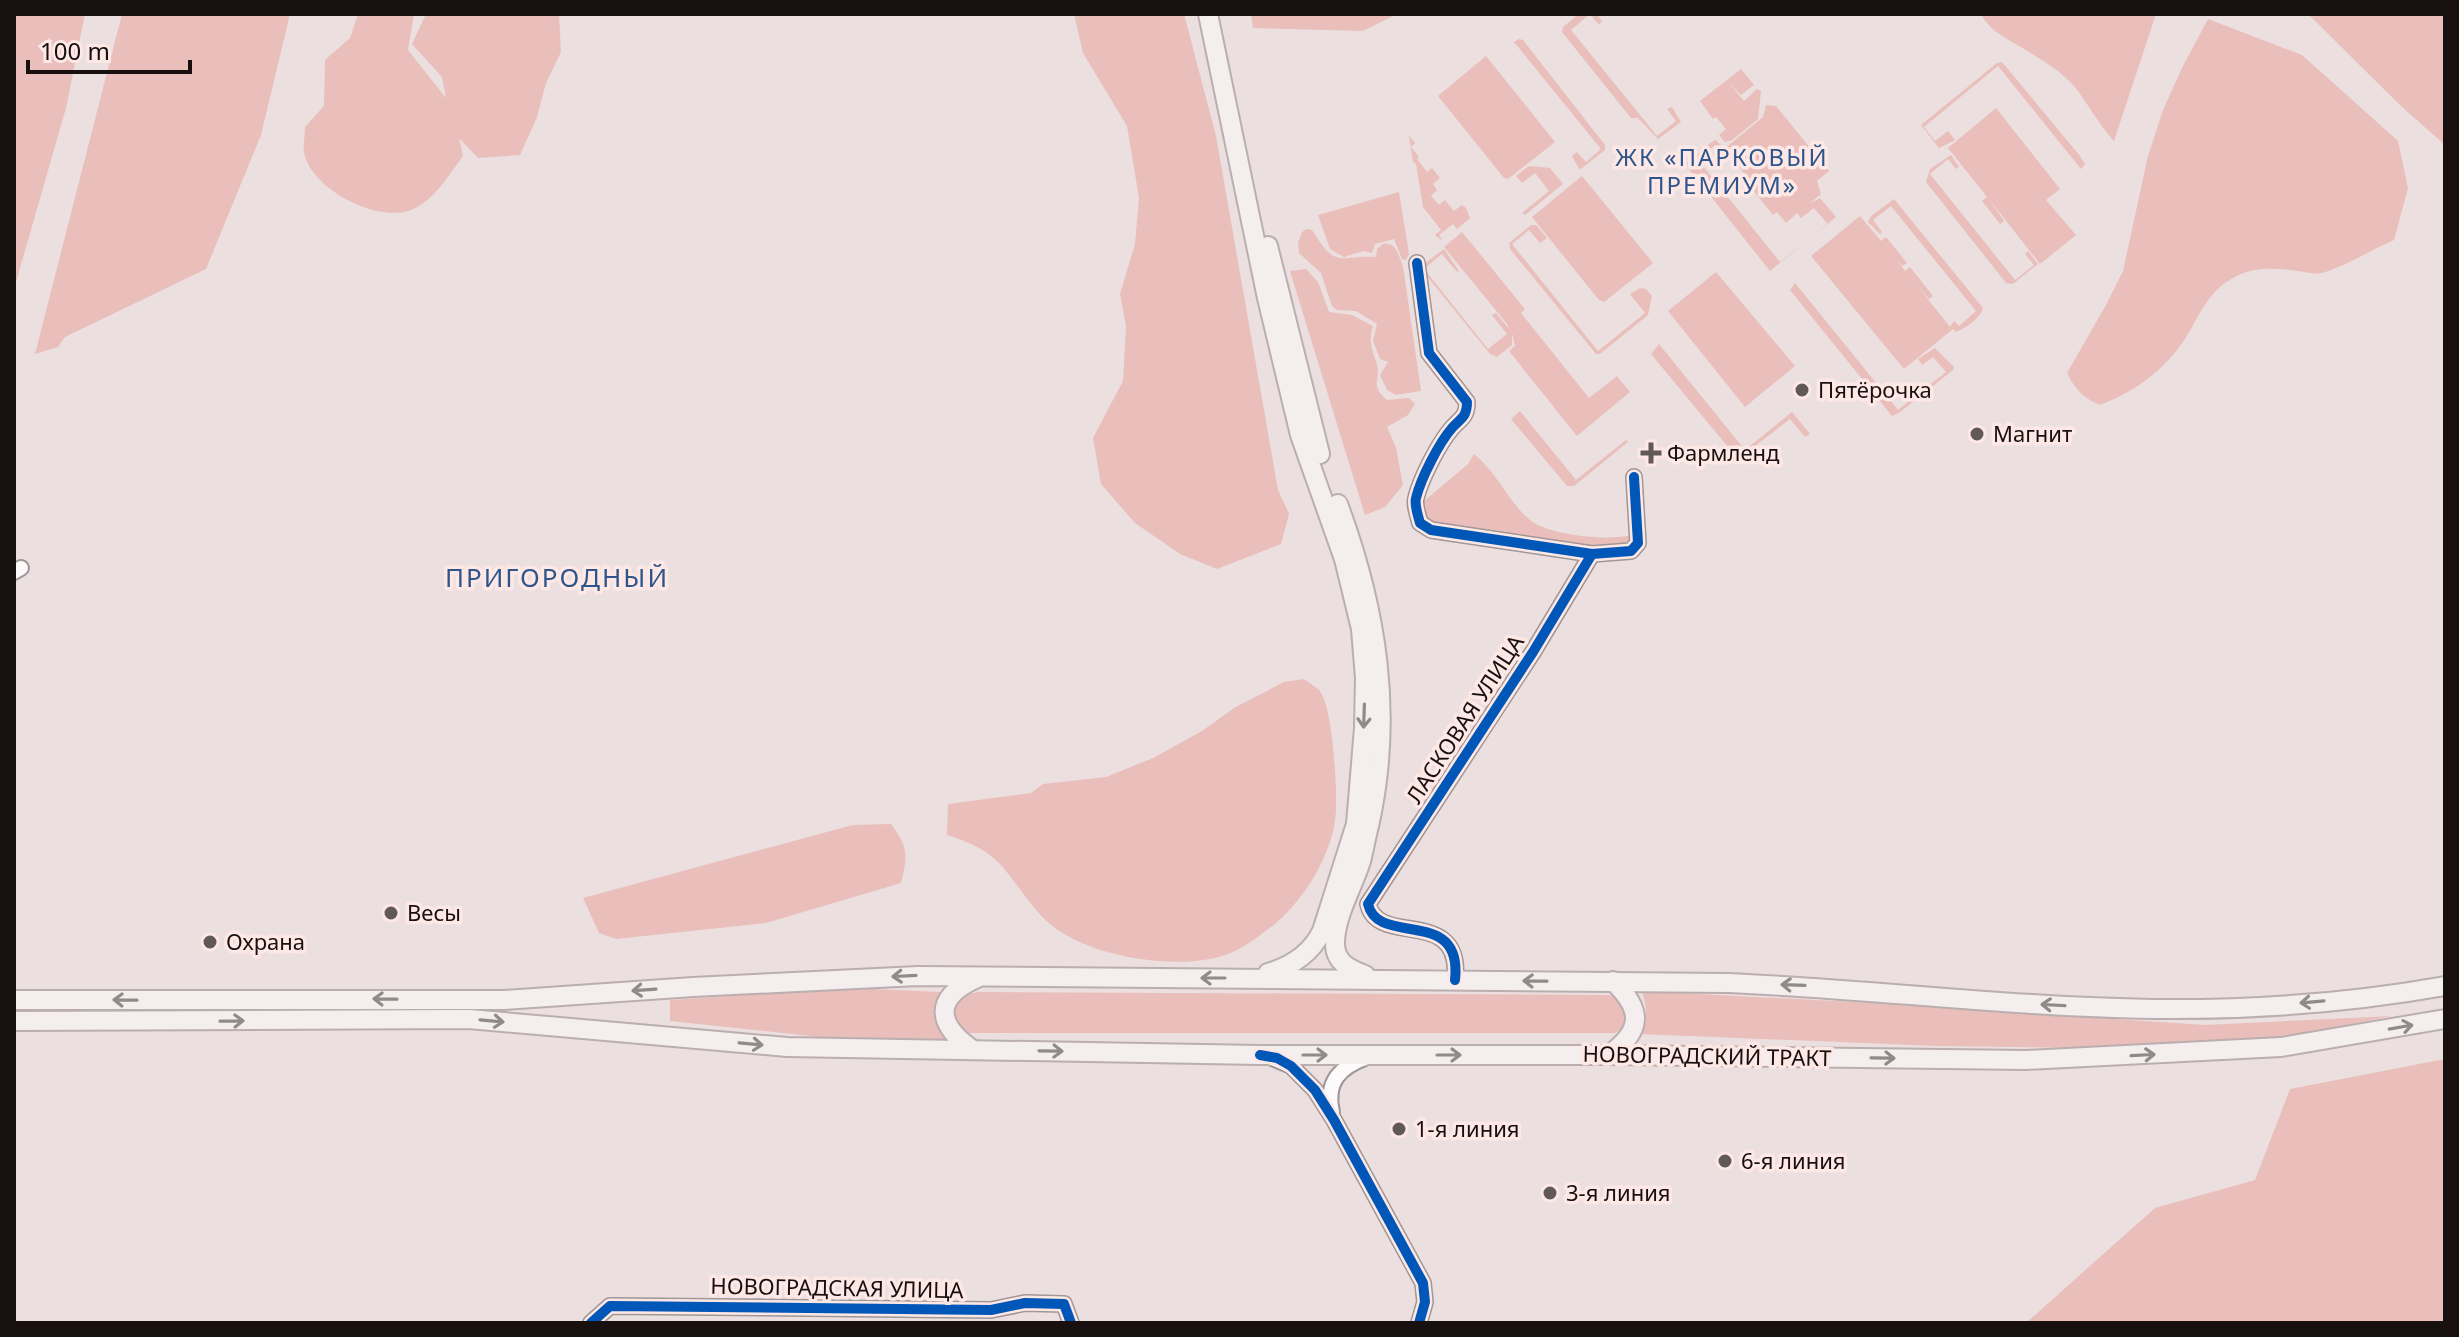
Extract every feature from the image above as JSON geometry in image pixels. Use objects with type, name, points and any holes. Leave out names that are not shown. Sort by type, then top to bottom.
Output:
[{"type":"main road","points":[[1208,14],[1267,298],[1300,435],[1344,559],[1361,629],[1365,678],[1356,824],[1322,931],[1316,942],[1295,962],[1254,978]]},
{"type":"main road","points":[[1220,14],[1257,200],[1313,435],[1357,555],[1375,634],[1381,686],[1380,740],[1373,808],[1361,861],[1335,942],[1343,964],[1375,978]]},
{"type":"main road","points":[[14,1000],[504,1000],[906,976],[982,976],[1613,981],[1833,987],[2046,1005],[2154,1009],[2241,1008],[2389,996],[2445,986]]},
{"type":"main road","points":[[973,1050],[957,1039],[947,1025],[943,1010],[948,997],[961,985],[982,976]]},
{"type":"main road","points":[[1609,1055],[1627,1042],[1635,1025],[1635,1009],[1613,981]]},
{"type":"main road","name":"НОВОГРАДСКИЙ ТРАКТ","points":[[14,1021],[469,1019],[787,1047],[1260,1055],[2026,1060],[2281,1047],[2442,1020]]},
{"type":"street","points":[[1417,263],[1429,353],[1467,402],[1464,419],[1451,429],[1415,501],[1420,523],[1431,530],[1592,554],[1631,551],[1638,543],[1634,477]]},
{"type":"street","name":"ЛАСКОВАЯ УЛИЦА","points":[[1455,980],[1455,958],[1442,940],[1432,932],[1376,920],[1368,904],[1533,652],[1592,554]]},
{"type":"street","points":[[1260,1055],[1277,1058],[1304,1077],[1334,1120],[1423,1283],[1424,1322]]},
{"type":"street","points":[[1334,1120],[1329,1100],[1331,1086],[1338,1073],[1352,1062],[1371,1056]]},
{"type":"street","name":"НОВОГРАДСКАЯ УЛИЦА","points":[[591,1323],[610,1306],[991,1310],[1025,1303],[1064,1304],[1071,1323]]},
{"type":"shaded area","points":[[14,14],[85,14],[66,108],[14,289]]},
{"type":"shaded area","points":[[122,14],[290,14],[261,135],[206,269],[65,337],[58,347],[35,354]]},
{"type":"shaded area","points":[[358,14],[414,14],[408,50],[446,98],[442,77],[412,44],[426,14],[559,14],[561,52],[546,83],[537,117],[520,155],[478,158],[459,138],[463,156],[440,187],[420,206],[397,213],[381,212],[347,200],[319,179],[304,153],[305,127],[324,106],[325,60],[350,38]]},
{"type":"shaded area","points":[[1074,14],[1184,14],[1216,136],[1278,490],[1289,514],[1281,544],[1217,569],[1180,554],[1135,523],[1101,484],[1093,438],[1123,381],[1126,326],[1120,294],[1135,244],[1139,198],[1127,126],[1083,53]]},
{"type":"shaded area","points":[[1251,14],[1397,14],[1363,31],[1253,28]]},
{"type":"shaded area","points":[[1579,14],[1590,14],[1571,30],[1657,136],[1676,121],[1667,109],[1672,107],[1681,122],[1658,139],[1638,118],[1631,118],[1562,32],[1563,27]]},
{"type":"shaded area","points":[[1590,14],[1597,14],[1602,21],[1599,25]]},
{"type":"shaded area","points":[[1981,14],[2156,14],[2114,141],[2070,82],[2050,65],[1998,33]]},
{"type":"shaded area","points":[[2308,14],[2445,14],[2445,145],[2401,106]]},
{"type":"shaded area","points":[[2208,19],[2302,55],[2398,141],[2408,188],[2394,240],[2322,273],[2265,269],[2249,271],[2233,278],[2208,300],[2183,342],[2163,365],[2128,392],[2100,405],[2080,392],[2067,373],[2123,271],[2148,156],[2163,110]]},
{"type":"shaded area","points":[[1523,40],[1605,145],[1605,150],[1582,168],[1579,169],[1572,156],[1577,152],[1586,162],[1601,149],[1514,42]]},
{"type":"shaded area","points":[[1486,56],[1555,142],[1508,179],[1504,178],[1438,96]]},
{"type":"shaded area","points":[[2002,62],[2080,156],[2085,164],[2081,169],[1998,66],[1924,127],[1935,141],[1948,131],[1955,140],[1939,148],[1921,125]]},
{"type":"shaded area","points":[[1741,69],[1754,85],[1741,95],[1728,82],[1744,101],[1757,89],[1761,91],[1758,119],[1725,142],[1719,135],[1726,129],[1716,117],[1713,119],[1700,101]]},
{"type":"shaded area","points":[[1766,105],[1776,106],[1829,171],[1817,181],[1821,194],[1809,204],[1820,198],[1836,217],[1828,224],[1814,208],[1801,218],[1797,213],[1786,223],[1777,212],[1773,215],[1752,189],[1755,186],[1729,155],[1726,157],[1715,145],[1698,160],[1780,262],[1811,238],[1770,271],[1687,163],[1713,141],[1716,140],[1724,149],[1763,117]]},
{"type":"shaded area","points":[[1996,108],[2060,189],[2046,200],[2076,235],[2040,264],[1989,199],[2004,221],[2000,224],[1982,201],[1987,197],[1948,148]]},
{"type":"shaded area","points":[[1409,136],[1415,143],[1411,147],[1419,157],[1417,159],[1427,172],[1432,168],[1440,178],[1433,184],[1437,190],[1431,196],[1439,205],[1445,200],[1454,211],[1462,205],[1470,218],[1457,229],[1453,224],[1439,235],[1443,241],[1435,235],[1441,230],[1423,207],[1416,164],[1413,162]]},
{"type":"shaded area","points":[[1951,155],[1959,167],[1956,169],[1948,159],[1930,174],[2015,280],[2034,265],[2025,254],[2028,251],[2038,264],[2013,284],[2006,283],[1926,182],[1930,169]]},
{"type":"shaded area","points":[[1529,166],[1550,168],[1563,184],[1525,215],[1522,213],[1549,191],[1535,173],[1522,183],[1516,176]]},
{"type":"shaded area","points":[[1582,176],[1653,263],[1604,302],[1599,300],[1532,217]]},
{"type":"shaded area","points":[[1399,192],[1409,254],[1406,260],[1402,259],[1394,239],[1375,244],[1372,253],[1363,251],[1344,257],[1330,249],[1318,215]]},
{"type":"shaded area","points":[[1894,199],[1983,308],[1972,322],[1956,332],[1953,329],[1904,369],[1811,256],[1860,216],[1881,241],[1886,237],[1907,263],[1902,266],[1895,258],[1905,271],[1910,267],[1933,296],[1929,299],[1915,283],[1950,327],[1954,321],[1959,326],[1976,311],[1891,206],[1873,220],[1882,232],[1880,234],[1868,222],[1871,216]]},
{"type":"shaded area","points":[[1531,225],[1536,225],[1547,238],[1540,243],[1529,230],[1512,244],[1598,351],[1645,313],[1630,294],[1640,288],[1646,289],[1652,296],[1648,315],[1600,354],[1596,354],[1510,249],[1509,243]]},
{"type":"shaded area","points":[[1312,230],[1327,251],[1339,258],[1376,257],[1377,249],[1383,244],[1391,245],[1396,250],[1403,266],[1421,391],[1396,395],[1387,390],[1380,375],[1388,362],[1380,359],[1373,341],[1377,324],[1356,311],[1337,310],[1332,306],[1321,273],[1299,253],[1298,243],[1302,232]]},
{"type":"shaded area","points":[[1462,232],[1525,309],[1521,313],[1589,398],[1617,376],[1630,392],[1577,436],[1509,351],[1515,346],[1512,333],[1512,345],[1497,357],[1490,354],[1422,270],[1423,265],[1444,249],[1459,271],[1442,254],[1424,269],[1488,349],[1507,334],[1492,315],[1496,313],[1509,329],[1507,324],[1444,247]]},
{"type":"shaded area","points":[[1306,269],[1318,282],[1329,312],[1352,315],[1373,326],[1371,345],[1378,370],[1377,386],[1382,395],[1387,400],[1409,398],[1415,404],[1408,415],[1387,427],[1396,448],[1403,485],[1385,507],[1365,515],[1290,271]]},
{"type":"shaded area","points":[[1716,272],[1795,366],[1745,407],[1668,311]]},
{"type":"shaded area","points":[[1795,283],[1898,410],[1946,372],[1933,357],[1922,365],[1918,359],[1935,348],[1954,367],[1953,370],[1892,416],[1790,290]]},
{"type":"shaded area","points":[[1659,344],[1745,450],[1792,412],[1810,434],[1805,437],[1790,419],[1738,459],[1651,354]]},
{"type":"shaded area","points":[[1520,411],[1576,480],[1626,440],[1628,442],[1574,486],[1567,486],[1511,419]]},
{"type":"shaded area","points":[[1474,454],[1530,520],[1551,530],[1580,536],[1632,535],[1631,544],[1619,548],[1590,546],[1438,527],[1427,520],[1423,502],[1468,464]]},
{"type":"shaded area","points":[[1304,679],[1319,690],[1324,699],[1331,729],[1336,798],[1330,841],[1317,872],[1297,901],[1275,924],[1235,951],[1215,958],[1166,962],[1113,954],[1089,946],[1050,924],[988,854],[947,835],[948,804],[1031,793],[1043,784],[1106,777],[1153,758],[1202,731],[1234,708],[1284,682]]},
{"type":"shaded area","points":[[891,824],[905,852],[901,883],[766,923],[616,939],[599,933],[583,898],[853,825]]},
{"type":"shaded area","points":[[854,988],[940,992],[938,1017],[947,1040],[820,1037],[670,1021],[670,1000]]},
{"type":"shaded area","points":[[1642,991],[2205,1025],[2392,1016],[2306,1033],[2215,1044],[2082,1048],[1936,1046],[1640,1034],[1646,1013]]},
{"type":"shaded area","points":[[967,994],[1617,995],[1629,1008],[1624,1028],[1615,1033],[970,1033],[957,1022],[955,1005]]},
{"type":"shaded area","points":[[2445,1059],[2445,1323],[2026,1323],[2155,1208],[2255,1180],[2290,1089]]},
{"type":"cycle path","points":[[1417,263],[1429,353],[1467,402],[1465,414],[1442,442],[1422,481],[1416,501],[1420,523],[1431,530],[1592,554],[1631,551],[1638,543],[1634,477]]},
{"type":"cycle path","points":[[1455,980],[1454,957],[1446,943],[1434,935],[1387,924],[1375,917],[1368,904],[1533,652],[1592,554]]},
{"type":"cycle path","points":[[1260,1055],[1277,1058],[1291,1066],[1315,1090],[1334,1120],[1423,1283],[1425,1302],[1419,1323]]},
{"type":"cycle path","points":[[591,1323],[610,1306],[991,1310],[1025,1303],[1064,1304],[1071,1323]]},
{"type":"place","name":"Пятёрочка","points":[[1802,390]]},
{"type":"place","name":"Магнит","points":[[1977,434]]},
{"type":"place","name":"Фармленд","points":[[1651,453]]},
{"type":"place","name":"Весы","points":[[391,913]]},
{"type":"place","name":"Охрана","points":[[210,942]]},
{"type":"place","name":"1-я линия","points":[[1399,1129]]},
{"type":"place","name":"6-я линия","points":[[1725,1161]]},
{"type":"place","name":"3-я линия","points":[[1550,1193]]},
{"type":"district","name":"ЖК «ПАРКОВЫЙ ПРЕМИУМ»","points":[[1722,172]]},
{"type":"district","name":"ПРИГОРОДНЫЙ","points":[[557,578]]}]
